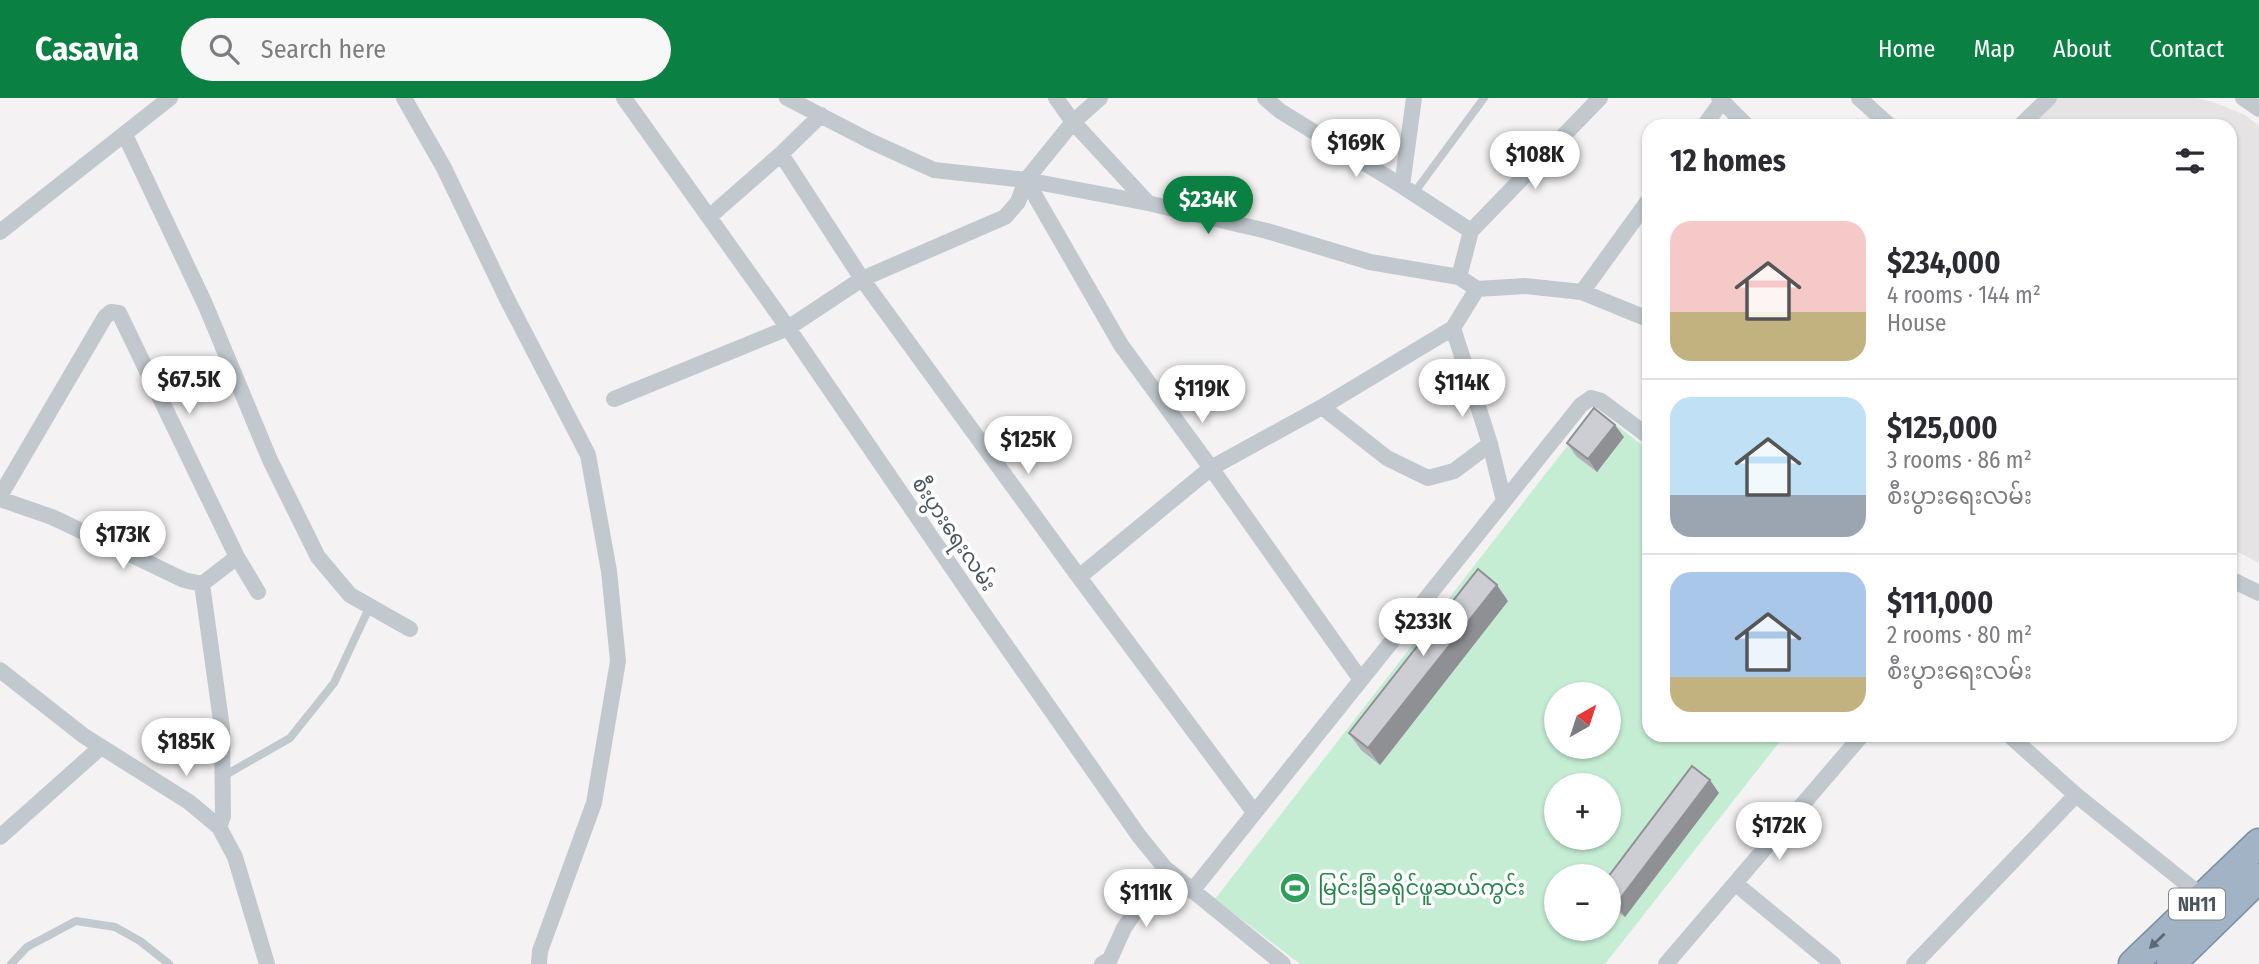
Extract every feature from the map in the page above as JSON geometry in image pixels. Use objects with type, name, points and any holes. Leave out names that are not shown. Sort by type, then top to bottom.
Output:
[{"type":"highway","name":"NH11","points":[[2133,964],[2259,843]]},
{"type":"highway","name":"NH11","points":[[2171,964],[2259,878]]},
{"type":"street","points":[[0,232],[170,98]]},
{"type":"street","points":[[404,98],[444,168],[507,299],[588,456],[609,571],[618,662],[594,803],[540,951],[539,964]]},
{"type":"street","name":"စီးပွားရေးလမ်း","points":[[624,98],[788,328],[1139,836],[1165,868],[1283,964]]},
{"type":"street","points":[[787,98],[870,141],[934,170],[1026,180],[1147,203],[1266,231],[1370,262],[1459,277],[1478,289],[1525,286],[1582,292],[1642,317]]},
{"type":"street","points":[[1056,98],[1073,122],[1147,203]]},
{"type":"street","points":[[614,399],[788,328],[862,279],[1005,217],[1018,202],[1026,180],[1073,122],[1100,98]]},
{"type":"street","points":[[1265,98],[1280,111],[1471,231]]},
{"type":"street","points":[[1408,190],[1414,98]]},
{"type":"street","points":[[1459,277],[1471,231],[1600,98]]},
{"type":"street","points":[[1859,98],[1883,119]]},
{"type":"street","points":[[2027,119],[2048,98]]},
{"type":"street","points":[[2243,98],[2259,109]]},
{"type":"street","points":[[1708,119],[1721,99],[1740,119]]},
{"type":"street","points":[[709,217],[821,115]]},
{"type":"street","points":[[125,135],[205,304],[270,460],[318,557],[350,595],[410,629]]},
{"type":"street","points":[[781,154],[862,279],[1254,811]]},
{"type":"street","points":[[1026,180],[1121,345],[1361,680]]},
{"type":"street","points":[[1582,292],[1642,209]]},
{"type":"street","points":[[1079,577],[1211,468],[1322,407],[1453,328],[1478,289]]},
{"type":"street","points":[[237,558],[202,584],[184,580],[52,517],[0,498],[105,317],[111,312],[119,313],[237,558],[258,592]]},
{"type":"street","points":[[1453,328],[1490,444],[1504,501]]},
{"type":"street","points":[[1192,891],[1581,405],[1591,398],[1601,401],[1642,432]]},
{"type":"street","points":[[1322,407],[1387,458],[1428,478],[1454,471],[1490,444]]},
{"type":"street","points":[[2237,582],[2259,593]]},
{"type":"street","points":[[202,584],[222,728],[223,816],[219,827]]},
{"type":"street","points":[[0,670],[84,736],[189,802],[219,827],[234,857],[267,964]]},
{"type":"street","points":[[1666,964],[1856,742]]},
{"type":"street","points":[[2017,742],[2076,795],[2203,897]]},
{"type":"street","points":[[0,836],[101,747]]},
{"type":"street","points":[[1913,964],[2076,795]]},
{"type":"street","points":[[1102,964],[1110,958],[1124,928],[1165,868]]},
{"type":"street","points":[[1736,884],[1833,964]]},
{"type":"lane","points":[[1408,190],[1485,98]]},
{"type":"lane","points":[[222,776],[290,738],[334,683],[370,606]]},
{"type":"lane","points":[[11,964],[27,947],[76,921],[114,927],[140,941],[169,964]]},
{"type":"shaded area","points":[[2056,98],[2197,98],[2245,115],[2259,126],[2259,563],[2237,552],[2237,119],[2037,119]]},
{"type":"green space","points":[[1596,409],[1642,445],[1642,742],[1779,742],[1605,964],[1300,964],[1215,899]]},
{"type":"building","points":[[1594,408],[1615,425],[1588,459],[1567,443]]},
{"type":"building","points":[[1478,569],[1497,585],[1368,748],[1349,733]]},
{"type":"building","points":[[1692,766],[1710,780],[1621,897],[1621,864],[1618,864]]},
{"type":"place","name":"မြင်းခြံခရိုင်ဖူဆယ်ကွင်း","points":[[1295,888]]}]
